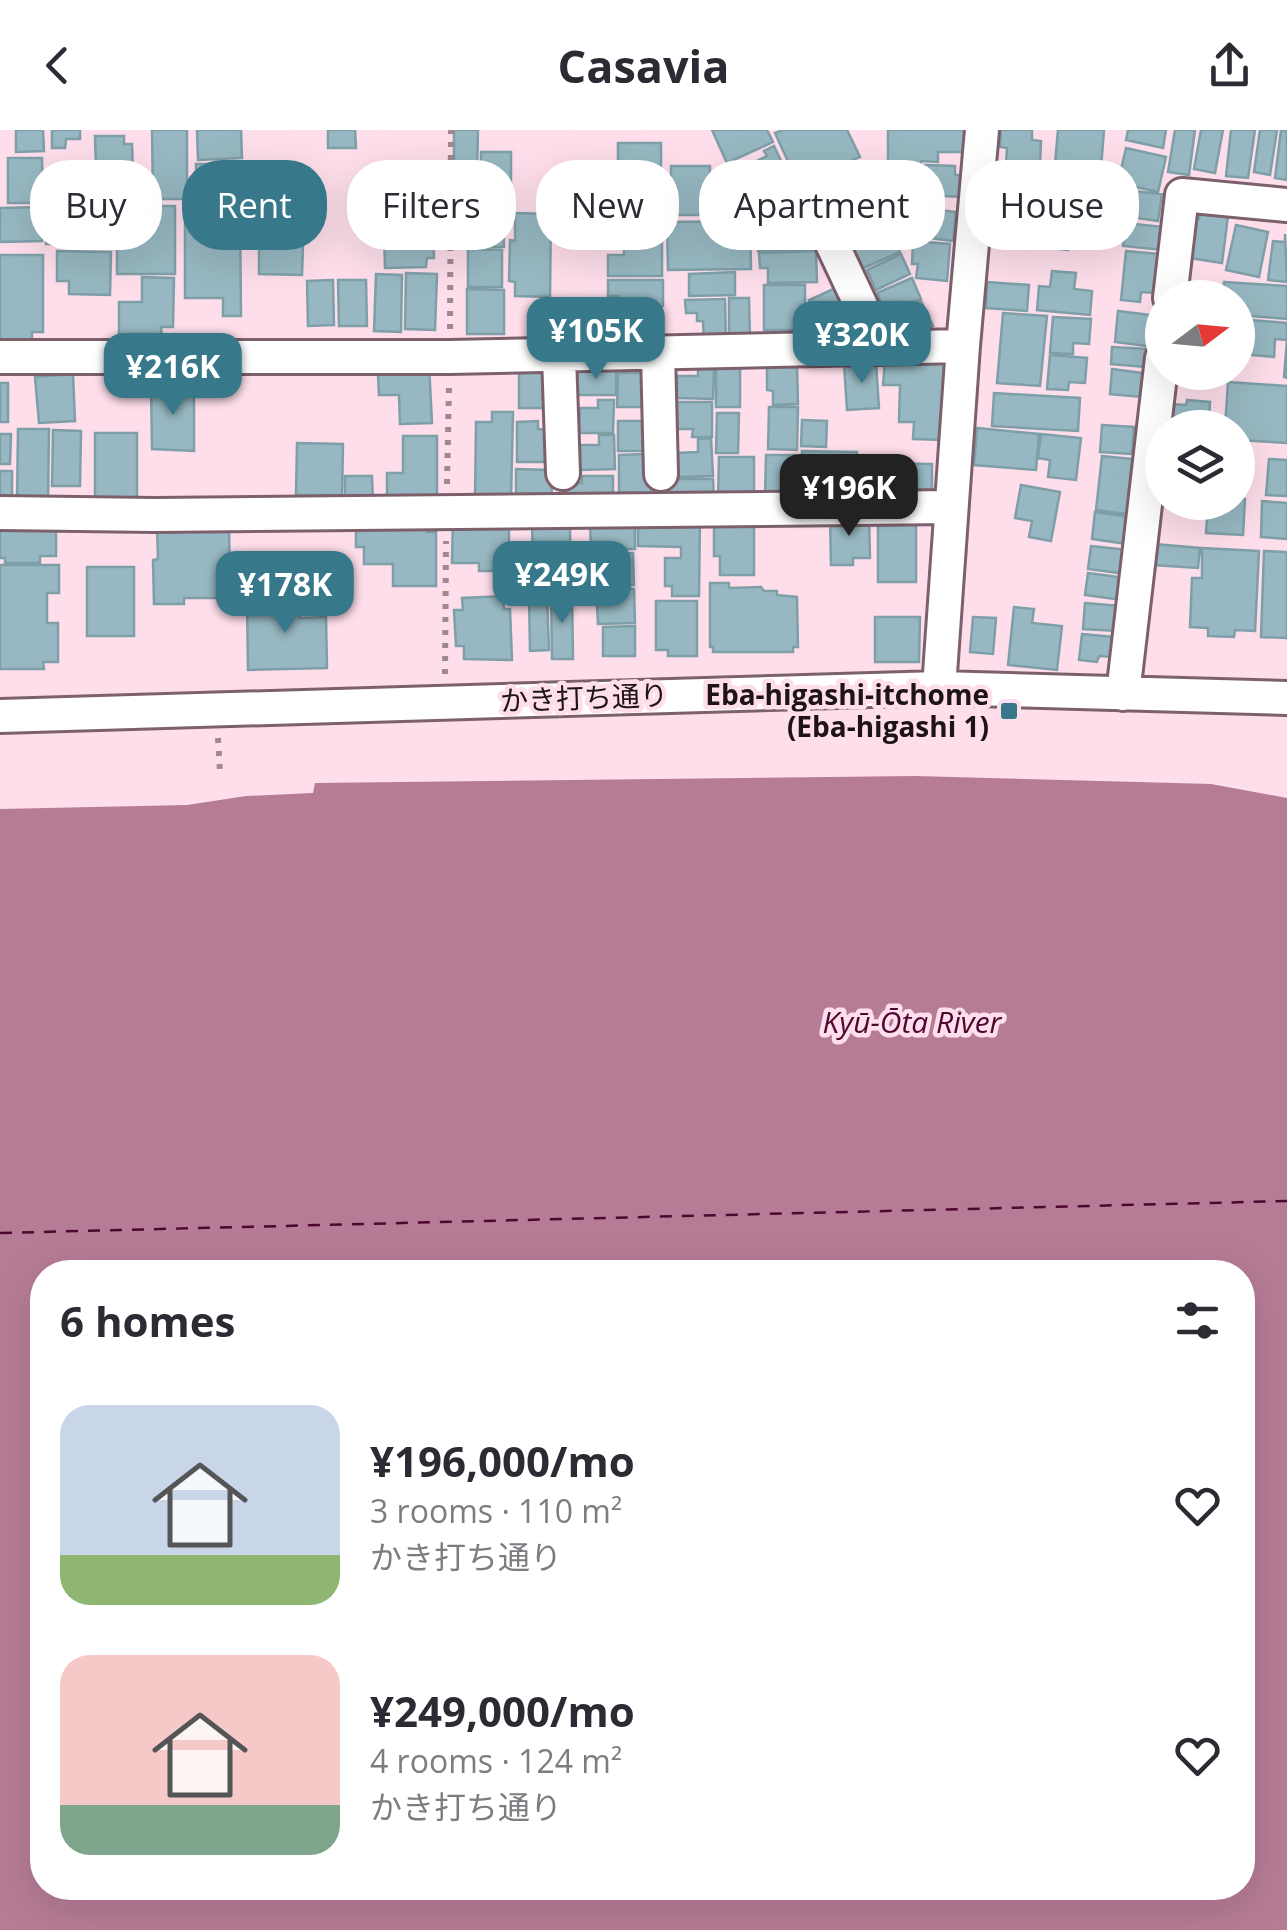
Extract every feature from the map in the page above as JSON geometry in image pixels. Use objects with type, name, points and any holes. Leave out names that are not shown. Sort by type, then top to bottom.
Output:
[{"type":"street","points":[[939,688],[982,130]]},
{"type":"street","points":[[1172,280],[1182,195],[1287,205]]},
{"type":"street","points":[[835,250],[881,348]]},
{"type":"street","points":[[0,357],[450,357],[963,346]]},
{"type":"street","points":[[658,352],[660,474]]},
{"type":"street","points":[[559,355],[563,473]]},
{"type":"street","points":[[1123,694],[1158,390]]},
{"type":"street","points":[[0,513],[155,516],[951,507]]},
{"type":"street","name":"かき打ち通り","points":[[0,716],[939,688],[1287,698]]},
{"type":"path","points":[[445,702],[450,130]]},
{"type":"water","name":"Kyū-Ōta River","points":[[915,776],[1211,784],[1287,798],[1287,1930],[0,1930],[0,809],[187,805],[246,796],[313,793],[315,783]]},
{"type":"building","points":[[16,130],[43,130],[44,151],[16,152]]},
{"type":"building","points":[[52,130],[80,130],[80,139],[66,139],[65,148],[52,148]]},
{"type":"building","points":[[152,130],[187,130],[182,199],[162,199],[162,160],[152,160]]},
{"type":"building","points":[[197,130],[241,130],[242,158],[198,160]]},
{"type":"building","points":[[328,130],[355,130],[356,148],[328,148]]},
{"type":"building","points":[[454,130],[478,130],[477,160],[454,160]]},
{"type":"building","points":[[712,130],[767,130],[773,142],[726,160]]},
{"type":"building","points":[[847,130],[860,157],[787,160],[775,133]]},
{"type":"building","points":[[888,130],[968,130],[968,152],[938,152],[938,160],[888,160]]},
{"type":"building","points":[[1001,130],[1032,130],[1032,140],[1041,141],[1040,160],[1006,160],[1007,148],[1000,147]]},
{"type":"building","points":[[1058,130],[1104,130],[1102,160],[1055,160]]},
{"type":"building","points":[[1128,130],[1166,130],[1163,148],[1126,140]]},
{"type":"building","points":[[1175,130],[1195,130],[1189,175],[1168,172]]},
{"type":"building","points":[[1201,130],[1223,130],[1215,173],[1194,169]]},
{"type":"building","points":[[1231,130],[1255,130],[1248,178],[1226,176]]},
{"type":"building","points":[[1260,130],[1277,130],[1270,175],[1254,172]]},
{"type":"building","points":[[1281,130],[1287,131],[1287,180],[1275,178]]},
{"type":"building","points":[[95,136],[124,136],[124,144],[132,144],[133,160],[96,160]]},
{"type":"building","points":[[618,143],[661,143],[661,160],[618,160]]},
{"type":"building","points":[[774,146],[781,160],[759,160],[767,156],[764,151]]},
{"type":"building","points":[[1126,148],[1166,157],[1158,192],[1139,188],[1139,160],[1123,160]]},
{"type":"building","points":[[481,152],[511,152],[511,160],[481,160]]},
{"type":"building","points":[[8,158],[42,158],[30,160],[30,203],[8,203]]},
{"type":"building","points":[[679,166],[699,166],[699,215],[679,215]]},
{"type":"building","points":[[945,166],[955,166],[955,175],[961,175],[960,197],[945,196]]},
{"type":"building","points":[[1139,192],[1162,194],[1158,221],[1139,218]]},
{"type":"building","points":[[162,206],[175,206],[175,274],[117,274],[117,250],[162,250]]},
{"type":"building","points":[[30,207],[30,241],[0,242],[0,208]]},
{"type":"building","points":[[945,211],[956,212],[953,241],[945,240]]},
{"type":"building","points":[[516,213],[536,214],[536,250],[551,250],[550,297],[515,296],[515,282],[509,281],[510,250],[516,250]]},
{"type":"building","points":[[1200,213],[1228,216],[1222,263],[1189,258],[1195,218],[1199,219]]},
{"type":"building","points":[[679,222],[699,222],[699,250],[751,250],[751,269],[668,270],[668,250],[679,250]]},
{"type":"building","points":[[1139,224],[1164,227],[1162,250],[1139,248]]},
{"type":"building","points":[[1236,225],[1268,232],[1259,277],[1226,270]]},
{"type":"building","points":[[1285,234],[1287,282],[1268,280],[1273,241],[1285,242]]},
{"type":"building","points":[[945,244],[950,244],[947,281],[916,278],[918,264],[912,264],[913,250],[945,250]]},
{"type":"building","points":[[185,250],[240,250],[241,316],[223,316],[223,298],[185,298]]},
{"type":"building","points":[[259,250],[303,250],[302,275],[259,274]]},
{"type":"building","points":[[385,250],[434,250],[434,258],[427,258],[426,267],[385,268]]},
{"type":"building","points":[[468,250],[502,250],[502,287],[468,287]]},
{"type":"building","points":[[624,250],[662,250],[662,276],[608,276],[608,255],[624,255]]},
{"type":"building","points":[[850,250],[899,250],[900,252],[859,270]]},
{"type":"building","points":[[57,251],[111,252],[110,295],[69,294],[69,281],[57,281]]},
{"type":"building","points":[[816,251],[817,282],[768,283],[768,268],[760,268],[759,253]]},
{"type":"building","points":[[1126,251],[1159,254],[1156,280],[1145,280],[1140,302],[1121,300]]},
{"type":"building","points":[[901,254],[910,274],[876,290],[867,270]]},
{"type":"building","points":[[0,255],[43,255],[43,332],[32,332],[32,350],[0,350]]},
{"type":"building","points":[[1052,271],[1076,273],[1074,289],[1092,291],[1090,315],[1037,310],[1039,286],[1050,287]]},
{"type":"building","points":[[735,272],[735,295],[689,296],[689,274]]},
{"type":"building","points":[[406,273],[437,274],[435,330],[405,329]]},
{"type":"building","points":[[376,274],[402,275],[401,332],[374,331]]},
{"type":"building","points":[[142,277],[174,278],[173,327],[161,327],[162,338],[151,338],[151,349],[119,349],[119,302],[142,302]]},
{"type":"building","points":[[912,278],[921,299],[887,314],[877,293]]},
{"type":"building","points":[[333,280],[334,325],[308,326],[307,281]]},
{"type":"building","points":[[338,280],[366,280],[367,326],[339,326]]},
{"type":"building","points":[[608,280],[663,280],[663,306],[654,307],[654,338],[619,338],[618,296],[608,296]]},
{"type":"building","points":[[987,282],[1029,285],[1027,311],[986,308]]},
{"type":"building","points":[[1255,284],[1287,286],[1287,319],[1255,316]]},
{"type":"building","points":[[764,285],[805,285],[805,330],[764,330]]},
{"type":"building","points":[[840,286],[859,328],[837,338],[832,325],[823,329],[809,300]]},
{"type":"building","points":[[467,289],[504,290],[504,334],[467,334]]},
{"type":"building","points":[[729,298],[749,298],[750,338],[729,339]]},
{"type":"building","points":[[725,299],[726,342],[704,343],[703,321],[697,321],[697,313],[686,313],[685,300]]},
{"type":"building","points":[[921,301],[933,326],[914,335],[911,329],[899,335],[891,314]]},
{"type":"building","points":[[1118,311],[1145,314],[1145,346],[1115,342]]},
{"type":"building","points":[[1003,313],[1047,316],[1040,386],[997,383]]},
{"type":"building","points":[[1053,317],[1091,319],[1089,344],[1073,343],[1073,354],[1050,353]]},
{"type":"building","points":[[1255,320],[1287,323],[1287,340],[1275,339],[1274,357],[1255,355]]},
{"type":"building","points":[[1112,347],[1145,349],[1145,367],[1111,364]]},
{"type":"building","points":[[1050,355],[1087,358],[1085,383],[1069,382],[1068,390],[1047,389]]},
{"type":"building","points":[[947,357],[944,440],[913,439],[914,422],[899,422],[900,385],[883,385],[885,360]]},
{"type":"building","points":[[767,362],[797,362],[798,404],[773,405],[773,391],[767,390]]},
{"type":"building","points":[[876,362],[879,408],[847,410],[844,364]]},
{"type":"building","points":[[519,363],[544,370],[544,408],[519,408]]},
{"type":"building","points":[[429,364],[432,423],[400,424],[399,395],[379,395],[378,375],[388,374],[388,365]]},
{"type":"building","points":[[716,368],[740,368],[740,407],[716,407]]},
{"type":"building","points":[[577,369],[616,369],[616,395],[577,395]]},
{"type":"building","points":[[698,369],[714,369],[713,399],[677,398],[677,376],[698,376]]},
{"type":"building","points":[[1112,369],[1143,373],[1141,397],[1110,394]]},
{"type":"building","points":[[618,373],[648,373],[649,407],[617,407]]},
{"type":"building","points":[[73,374],[75,421],[39,423],[35,377]]},
{"type":"building","points":[[0,383],[8,383],[8,422],[0,422]]},
{"type":"building","points":[[1255,384],[1287,386],[1287,443],[1255,441],[1255,410],[1226,410],[1227,390],[1255,390]]},
{"type":"building","points":[[151,387],[194,387],[194,451],[152,449]]},
{"type":"building","points":[[994,393],[1080,398],[1078,431],[992,426]]},
{"type":"building","points":[[598,400],[614,400],[613,433],[579,433],[580,408],[598,408]]},
{"type":"building","points":[[1187,400],[1210,402],[1210,410],[1172,410],[1172,404],[1186,405]]},
{"type":"building","points":[[675,402],[712,402],[712,437],[692,437],[693,429],[675,429]]},
{"type":"building","points":[[769,407],[798,407],[797,450],[768,449]]},
{"type":"building","points":[[492,412],[513,412],[511,501],[475,501],[476,422],[492,422]]},
{"type":"building","points":[[717,413],[739,413],[738,453],[716,453]]},
{"type":"building","points":[[802,420],[827,421],[826,447],[801,446]]},
{"type":"building","points":[[538,421],[538,429],[547,430],[547,462],[517,462],[517,422]]},
{"type":"building","points":[[618,421],[645,421],[645,451],[618,451]]},
{"type":"building","points":[[1102,425],[1134,427],[1132,454],[1100,452]]},
{"type":"building","points":[[977,428],[1039,434],[1036,470],[974,465]]},
{"type":"building","points":[[18,429],[49,429],[48,503],[17,503]]},
{"type":"building","points":[[53,430],[81,431],[80,486],[52,486]]},
{"type":"building","points":[[95,433],[137,433],[137,502],[95,498]]},
{"type":"building","points":[[0,434],[11,434],[10,464],[0,464]]},
{"type":"building","points":[[1041,434],[1081,438],[1076,480],[1048,477],[1050,460],[1038,458]]},
{"type":"building","points":[[599,435],[614,435],[615,469],[580,470],[580,445],[599,445]]},
{"type":"building","points":[[403,436],[437,436],[437,500],[387,501],[387,473],[403,473]]},
{"type":"building","points":[[711,438],[713,476],[678,477],[677,453],[698,452],[698,439]]},
{"type":"building","points":[[297,443],[343,444],[342,495],[296,495]]},
{"type":"building","points":[[802,451],[857,452],[856,499],[801,498]]},
{"type":"building","points":[[645,454],[650,467],[651,497],[619,497],[619,455]]},
{"type":"building","points":[[766,455],[796,455],[795,497],[765,497]]},
{"type":"building","points":[[1102,456],[1133,459],[1127,514],[1096,510]]},
{"type":"building","points":[[719,457],[754,457],[754,501],[718,501]]},
{"type":"building","points":[[1269,459],[1287,460],[1287,496],[1266,495]]},
{"type":"building","points":[[874,463],[932,464],[932,499],[874,499]]},
{"type":"building","points":[[516,469],[551,470],[552,502],[516,502]]},
{"type":"building","points":[[0,471],[12,471],[12,502],[0,502]]},
{"type":"building","points":[[345,476],[372,476],[373,501],[345,502]]},
{"type":"building","points":[[582,476],[613,476],[613,504],[566,504],[566,483],[582,483]]},
{"type":"building","points":[[669,479],[713,479],[714,502],[670,502]]},
{"type":"building","points":[[1021,485],[1060,492],[1051,541],[1029,537],[1032,521],[1015,518]]},
{"type":"building","points":[[1262,501],[1287,503],[1287,539],[1261,537]]},
{"type":"building","points":[[1095,512],[1130,517],[1127,544],[1092,539]]},
{"type":"building","points":[[453,516],[509,516],[509,571],[479,571],[479,563],[452,563]]},
{"type":"building","points":[[552,516],[552,529],[570,528],[571,588],[533,588],[532,517]]},
{"type":"building","points":[[638,516],[700,516],[699,596],[672,596],[672,586],[665,586],[665,558],[681,558],[681,547],[638,546]]},
{"type":"building","points":[[869,516],[870,558],[853,558],[853,565],[831,565],[830,517]]},
{"type":"building","points":[[754,517],[754,575],[720,575],[720,556],[714,556],[714,524]]},
{"type":"building","points":[[0,518],[56,518],[56,556],[40,556],[40,563],[5,563],[5,558],[0,558]]},
{"type":"building","points":[[878,519],[916,519],[916,582],[878,582]]},
{"type":"building","points":[[1207,520],[1244,520],[1243,535],[1206,533]]},
{"type":"building","points":[[590,522],[635,522],[635,549],[591,549]]},
{"type":"building","points":[[229,524],[230,598],[184,598],[184,604],[154,604],[157,525]]},
{"type":"building","points":[[356,527],[427,527],[427,532],[436,532],[436,586],[393,586],[393,564],[364,564],[364,547],[356,547]]},
{"type":"building","points":[[1154,544],[1200,548],[1198,568],[1153,565]]},
{"type":"building","points":[[1091,546],[1129,550],[1126,574],[1088,569]]},
{"type":"building","points":[[1202,548],[1259,551],[1255,631],[1235,630],[1234,637],[1208,636],[1208,628],[1190,627],[1192,578],[1202,578]]},
{"type":"building","points":[[1264,551],[1287,552],[1287,638],[1261,637]]},
{"type":"building","points":[[633,553],[634,585],[602,586],[601,554]]},
{"type":"building","points":[[0,565],[59,565],[59,593],[47,593],[47,623],[58,623],[58,662],[43,662],[44,669],[0,669]]},
{"type":"building","points":[[87,567],[134,567],[134,636],[87,636]]},
{"type":"building","points":[[1088,573],[1126,578],[1123,600],[1085,595]]},
{"type":"building","points":[[710,583],[729,583],[729,588],[761,587],[764,591],[777,591],[777,595],[797,597],[798,647],[793,647],[793,652],[713,652]]},
{"type":"building","points":[[619,589],[634,589],[635,623],[598,624],[597,604],[619,603]]},
{"type":"building","points":[[279,594],[300,596],[300,618],[326,617],[327,668],[248,670],[247,602],[279,601]]},
{"type":"building","points":[[551,594],[572,594],[573,659],[552,659]]},
{"type":"building","points":[[503,596],[504,609],[510,609],[512,660],[464,659],[464,646],[456,646],[454,610],[463,610],[462,598]]},
{"type":"building","points":[[547,596],[549,650],[530,651],[529,597]]},
{"type":"building","points":[[656,601],[697,601],[697,656],[668,656],[668,650],[656,650]]},
{"type":"building","points":[[1085,603],[1120,606],[1117,631],[1083,629]]},
{"type":"building","points":[[1014,607],[1034,609],[1032,623],[1062,626],[1057,670],[1008,665]]},
{"type":"building","points":[[875,617],[920,617],[919,662],[875,662]]},
{"type":"building","points":[[973,617],[996,618],[993,654],[970,652]]},
{"type":"building","points":[[635,626],[635,656],[603,656],[603,627]]},
{"type":"building","points":[[1082,634],[1114,637],[1112,657],[1099,656],[1097,662],[1079,660]]},
{"type":"ferry route","points":[[0,1233],[1287,1201]]},
{"type":"place","name":"Eba-higashi-itchome (Eba-higashi 1)","points":[[1009,711]]}]
